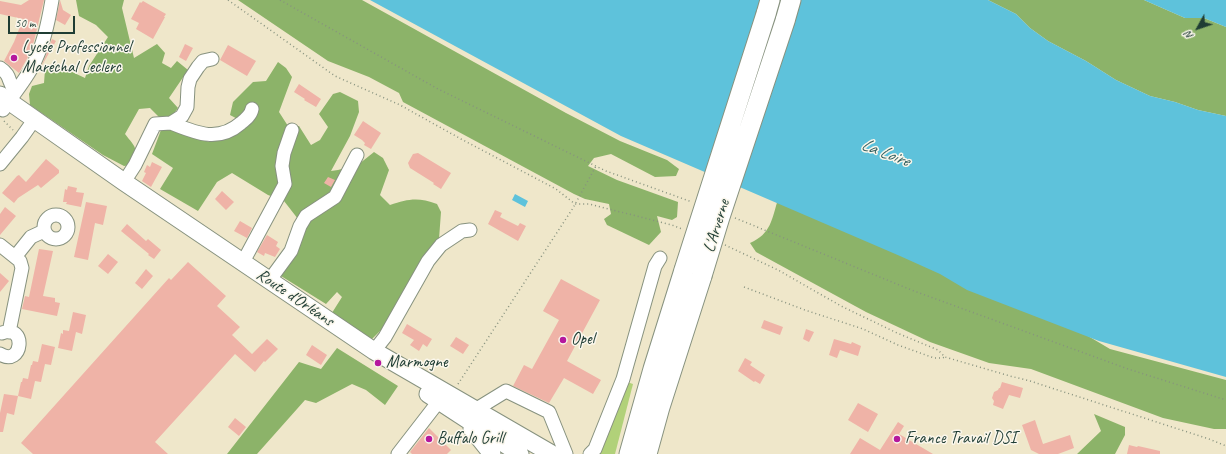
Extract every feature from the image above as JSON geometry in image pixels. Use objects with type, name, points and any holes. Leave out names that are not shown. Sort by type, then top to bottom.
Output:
[{"type":"highway","name":"L'Arverne","points":[[629,454],[653,369],[770,0]]},
{"type":"highway","name":"L'Arverne","points":[[647,454],[664,394],[720,217],[791,0]]},
{"type":"main road","points":[[5,104],[33,129]]},
{"type":"main road","name":"Route d'Orléans","points":[[33,129],[124,182],[467,413],[517,453]]},
{"type":"main road","name":"Route d'Orléans","points":[[33,129],[108,184],[180,228],[438,401],[536,444],[552,454]]},
{"type":"main road","points":[[467,413],[479,437],[492,454]]},
{"type":"main road","points":[[517,453],[536,444]]},
{"type":"street","points":[[5,104],[30,70],[38,52],[48,21],[52,0]]},
{"type":"street","points":[[171,123],[182,116],[187,107],[190,78],[203,61],[212,60]]},
{"type":"street","points":[[0,68],[8,75],[11,86],[5,104]]},
{"type":"street","points":[[124,182],[136,166],[155,124],[171,123],[206,135],[222,134],[235,128],[251,113],[252,108]]},
{"type":"street","points":[[0,164],[33,129]]},
{"type":"street","points":[[243,262],[285,184],[282,166],[284,153],[292,130]]},
{"type":"street","points":[[269,281],[291,251],[300,226],[306,216],[334,197],[357,156]]},
{"type":"street","points":[[374,351],[385,337],[428,261],[441,245],[462,231],[470,230]]},
{"type":"street","points":[[15,256],[31,236],[44,232]]},
{"type":"street","points":[[0,245],[20,261],[22,268],[4,333],[14,334],[20,342],[20,347],[17,352],[8,357],[0,354]]},
{"type":"street","points":[[590,454],[595,449],[623,379],[655,266],[660,258]]},
{"type":"street","points":[[467,413],[506,391],[549,412],[566,454]]},
{"type":"street","points":[[398,454],[438,401]]},
{"type":"path","points":[[280,0],[438,89],[596,166],[693,202]]},
{"type":"path","points":[[5,104],[7,123],[33,129]]},
{"type":"path","points":[[454,389],[573,208],[596,166]]},
{"type":"path","points":[[729,216],[914,291],[1128,369],[1226,400]]},
{"type":"path","points":[[744,287],[805,310],[863,329],[898,345],[934,358],[945,357]]},
{"type":"green space","points":[[76,0],[124,0],[122,8],[134,58],[157,44],[165,53],[162,63],[171,68],[177,61],[188,70],[169,98],[178,108],[172,116],[160,118],[150,108],[139,109],[125,134],[135,148],[136,152],[131,165],[124,166],[103,155],[30,105],[29,94],[32,86],[44,83],[45,70],[55,64],[85,78],[89,66],[108,37],[96,25],[79,16]]},
{"type":"green space","points":[[238,0],[362,0],[566,113],[620,141],[667,160],[679,169],[676,176],[655,177],[611,154],[594,158],[588,166],[617,180],[678,202],[677,217],[672,220],[657,216],[661,232],[649,245],[607,225],[604,219],[611,214],[609,204],[585,199],[574,194],[403,102],[399,93],[369,77],[328,61]]},
{"type":"green space","points":[[988,0],[1144,0],[1185,18],[1204,18],[1226,27],[1226,116],[1198,110],[1175,102],[1150,96],[1116,80],[1086,61],[1048,41],[1030,28],[1016,14]]},
{"type":"green space","points":[[278,62],[286,68],[292,77],[279,112],[288,126],[299,126],[311,145],[320,140],[328,127],[319,114],[333,94],[340,92],[358,101],[359,112],[350,136],[331,171],[359,164],[374,152],[383,158],[389,170],[380,195],[390,205],[408,200],[424,200],[437,204],[441,212],[439,239],[389,322],[370,341],[330,316],[342,297],[337,292],[326,304],[281,276],[300,245],[305,228],[284,201],[268,195],[232,173],[217,182],[198,211],[160,189],[173,168],[152,154],[161,130],[174,128],[209,142],[232,135],[247,124],[230,115],[233,102],[253,82],[266,81]]},
{"type":"green space","points":[[778,199],[1066,323],[1110,349],[1226,380],[1226,429],[1214,429],[1163,418],[1031,369],[989,363],[930,342],[866,312],[756,252],[750,243],[767,230]]},
{"type":"green space","points":[[337,348],[398,386],[385,405],[366,390],[352,384],[316,403],[305,400],[257,454],[227,454],[299,362],[321,369]]},
{"type":"green space","points":[[627,382],[633,384],[615,454],[598,454]]},
{"type":"green space","points":[[1094,414],[1125,427],[1125,435],[1115,454],[1077,454],[1101,431]]},
{"type":"water","name":"La Loire","points":[[370,0],[988,0],[1016,14],[1030,28],[1048,41],[1086,61],[1116,80],[1150,96],[1175,102],[1198,110],[1226,116],[1226,377],[1099,341],[967,290],[940,274],[900,256],[621,136]]},
{"type":"water","points":[[1144,0],[1226,0],[1226,27],[1204,18],[1185,18]]},
{"type":"water","points":[[515,194],[528,201],[525,207],[512,200]]},
{"type":"building","points":[[29,0],[44,0],[34,41],[28,57],[19,73],[4,61],[14,42],[23,19],[0,14],[0,1],[21,5]]},
{"type":"building","points":[[60,0],[63,10],[71,15],[65,25],[56,20]]},
{"type":"building","points":[[143,1],[166,14],[153,39],[136,29],[139,23],[131,19],[140,2],[141,3]]},
{"type":"building","points":[[52,39],[56,41],[41,67],[46,55]]},
{"type":"building","points":[[185,44],[193,48],[186,61],[179,57]]},
{"type":"building","points":[[228,45],[256,61],[247,76],[220,60]]},
{"type":"building","points":[[299,84],[321,99],[316,107],[294,92]]},
{"type":"building","points":[[363,121],[381,133],[371,149],[364,145],[365,143],[362,140],[354,135]]},
{"type":"building","points":[[418,153],[451,173],[441,189],[410,168],[408,163],[413,154]]},
{"type":"building","points":[[46,159],[59,170],[59,173],[41,188],[38,185],[18,198],[14,203],[2,193],[19,175],[26,182]]},
{"type":"building","points":[[152,162],[162,167],[151,187],[142,181],[146,173],[144,172],[147,165],[150,167]]},
{"type":"building","points":[[328,177],[335,180],[331,187],[324,183]]},
{"type":"building","points":[[68,186],[77,188],[76,192],[84,193],[81,207],[63,202],[65,189],[67,190]]},
{"type":"building","points":[[222,191],[234,202],[226,210],[215,199]]},
{"type":"building","points":[[86,202],[107,206],[103,225],[95,223],[88,260],[74,257]]},
{"type":"building","points":[[5,207],[16,216],[0,235],[0,214]]},
{"type":"building","points":[[495,210],[502,213],[500,217],[518,226],[520,223],[526,226],[518,241],[488,224]]},
{"type":"building","points":[[240,221],[252,228],[247,238],[234,231]]},
{"type":"building","points":[[127,224],[146,241],[148,239],[161,250],[154,259],[121,231]]},
{"type":"building","points":[[267,235],[278,242],[276,246],[280,249],[275,257],[265,253],[264,256],[257,252]]},
{"type":"building","points":[[39,249],[53,251],[43,296],[55,298],[55,302],[60,303],[57,316],[22,309],[25,296],[29,297]]},
{"type":"building","points":[[108,254],[118,262],[108,274],[98,266]]},
{"type":"building","points":[[188,262],[226,296],[217,306],[240,327],[232,335],[252,354],[267,339],[278,349],[265,362],[264,361],[255,372],[235,354],[155,442],[168,454],[33,454],[21,443],[169,278],[171,280]]},
{"type":"building","points":[[146,269],[153,276],[142,289],[135,283]]},
{"type":"building","points":[[0,273],[9,281],[0,292]]},
{"type":"building","name":"Opel","points":[[561,279],[600,300],[567,361],[601,380],[593,394],[564,378],[549,403],[513,386],[524,365],[532,369],[559,320],[543,311]]},
{"type":"building","points":[[73,312],[86,315],[82,334],[76,332],[72,351],[58,348],[61,333],[63,334],[63,330],[69,331]]},
{"type":"building","points":[[764,320],[783,327],[780,335],[761,328]]},
{"type":"building","points":[[407,324],[432,339],[427,347],[423,344],[419,351],[410,345],[414,340],[402,333]]},
{"type":"building","points":[[806,329],[814,332],[809,342],[803,339]]},
{"type":"building","points":[[456,337],[469,345],[463,354],[450,346]]},
{"type":"building","points":[[834,339],[851,344],[852,342],[861,346],[858,356],[840,350],[837,358],[829,355]]},
{"type":"building","points":[[42,344],[55,347],[51,365],[45,364],[41,382],[35,381],[31,399],[18,396],[21,382],[23,378],[28,379],[33,361],[38,362]]},
{"type":"building","points":[[312,345],[327,355],[321,365],[306,355]]},
{"type":"building","points":[[745,358],[752,362],[750,365],[765,375],[760,384],[755,381],[754,382],[738,371]]},
{"type":"building","points":[[1002,382],[1023,388],[1020,398],[1009,395],[1003,409],[993,405],[994,401],[992,398],[994,392],[1000,388]]},
{"type":"building","points":[[4,394],[18,396],[14,415],[7,413],[3,432],[0,432],[0,413]]},
{"type":"building","points":[[858,403],[878,414],[868,432],[848,420]]},
{"type":"building","points":[[235,418],[246,427],[239,436],[228,427]]},
{"type":"building","points":[[1035,420],[1043,444],[1070,435],[1074,448],[1058,454],[1039,454],[1031,450],[1022,425]]},
{"type":"building","name":"France Travail DSI","points":[[898,422],[904,426],[899,434],[933,454],[850,454],[860,438],[880,450]]},
{"type":"building","name":"Buffalo Grill","points":[[429,428],[451,450],[447,454],[412,454],[410,452]]},
{"type":"building","points":[[1129,445],[1160,451],[1160,454],[1127,454]]},
{"type":"place","name":"Lycée Professionnel Maréchal Leclerc","points":[[14,58]]},
{"type":"place","name":"Opel","points":[[563,340]]},
{"type":"place","name":"Marmogne","points":[[378,363]]},
{"type":"place","name":"Buffalo Grill","points":[[429,439]]},
{"type":"place","name":"France Travail DSI","points":[[897,439]]}]
